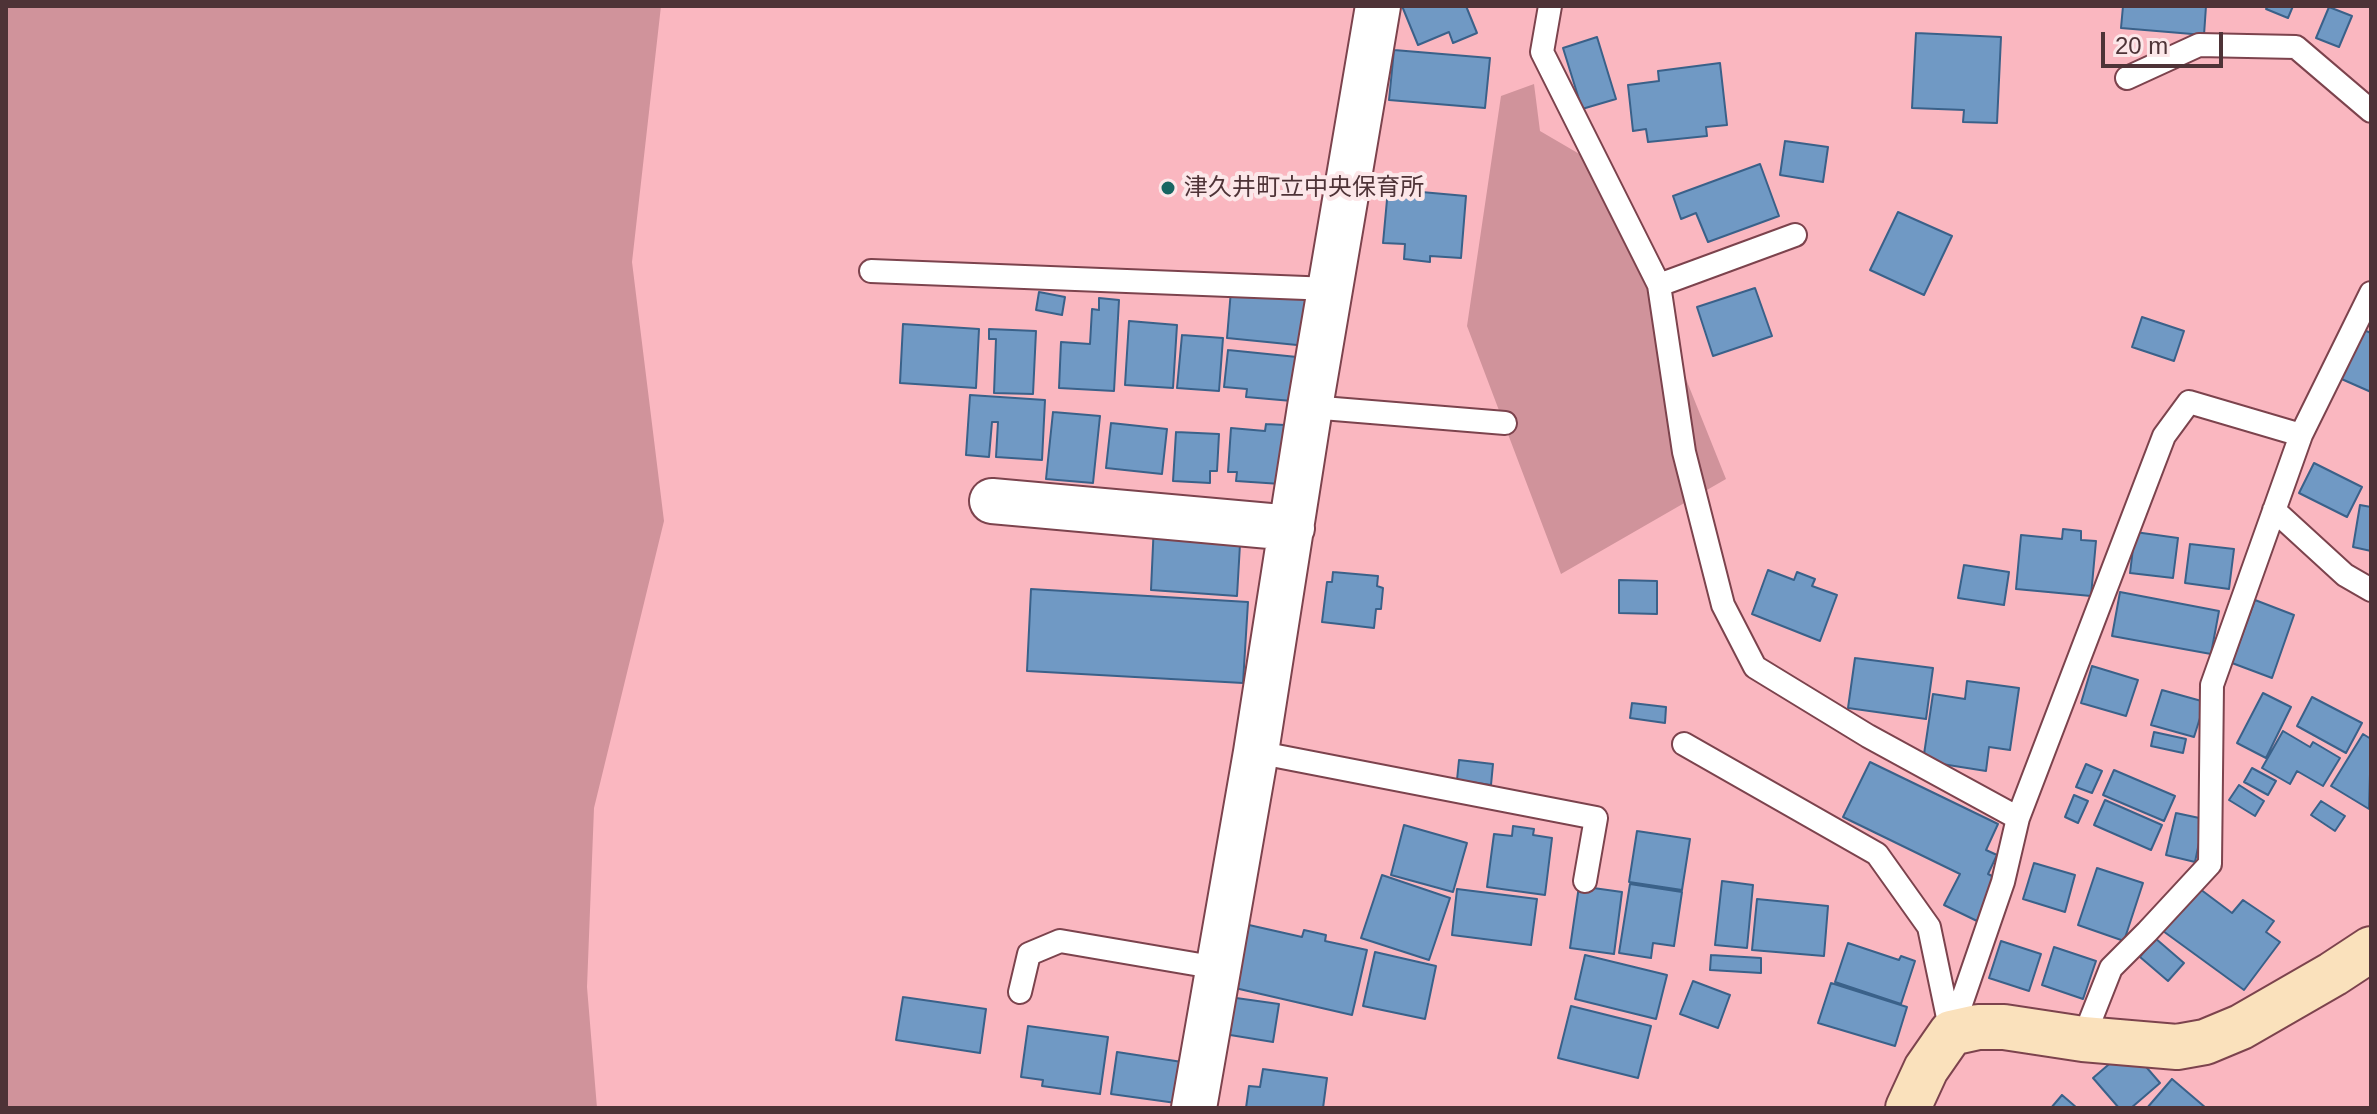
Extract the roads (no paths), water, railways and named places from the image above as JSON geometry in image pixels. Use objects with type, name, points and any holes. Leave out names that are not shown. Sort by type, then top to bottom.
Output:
[{"type":"street","points":[[1194,1108],[1256,752],[1378,6]]},
{"type":"street","points":[[992,501],[1292,528]]},
{"type":"street","points":[[1908,1108],[1926,1069],[1951,1033],[1978,1027],[2004,1027],[2083,1039],[2177,1047],[2205,1042],[2241,1027],[2371,949]]},
{"type":"lane","points":[[1550,6],[1542,52],[1659,285],[1684,452],[1723,605],[1755,667],[1868,736],[2018,818]]},
{"type":"lane","points":[[2127,78],[2199,45],[2296,47],[2371,111]]},
{"type":"lane","points":[[1659,285],[1795,235]]},
{"type":"lane","points":[[871,271],[1331,289]]},
{"type":"lane","points":[[2083,1039],[2111,968],[2210,864],[2212,685],[2301,435],[2371,293]]},
{"type":"lane","points":[[1951,1033],[2003,882],[2018,818],[2164,436],[2189,402],[2301,435]]},
{"type":"lane","points":[[1310,407],[1505,423]]},
{"type":"lane","points":[[2274,510],[2345,575],[2371,590]]},
{"type":"lane","points":[[1684,744],[1877,854],[1929,927],[1951,1033]]},
{"type":"lane","points":[[1256,752],[1596,818],[1585,881]]},
{"type":"lane","points":[[1020,992],[1029,954],[1060,941],[1218,968]]},
{"type":"place","name":"津久井町立中央保育所","points":[[1168,188]]}]
